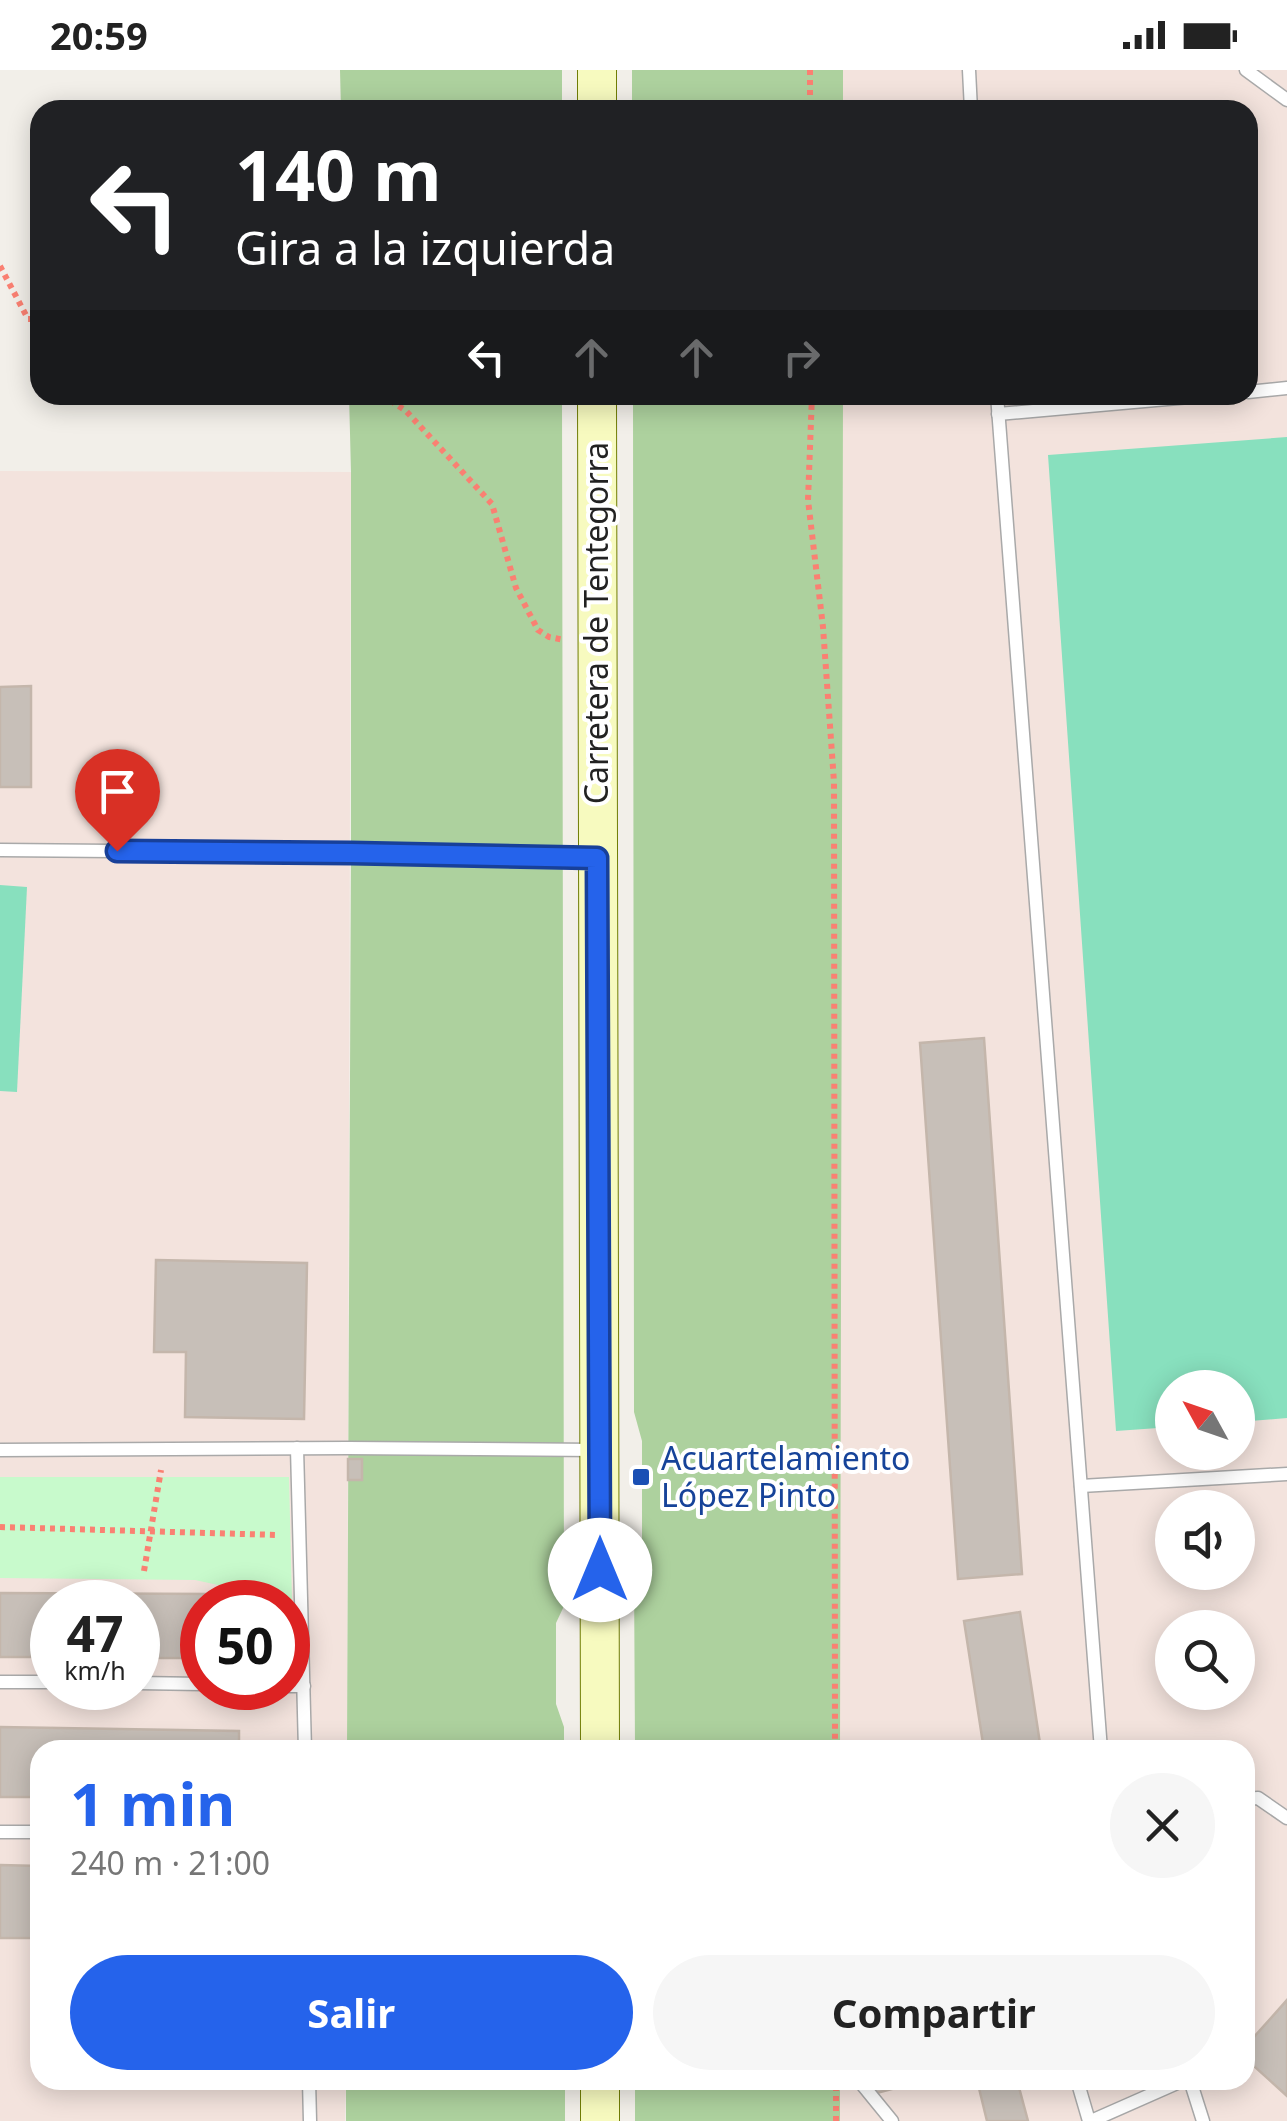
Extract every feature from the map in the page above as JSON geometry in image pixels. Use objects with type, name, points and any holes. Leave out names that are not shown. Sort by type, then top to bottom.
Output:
[{"type":"main road","points":[[597,70],[597,100]]},
{"type":"main road","name":"Carretera de Tentegorra","points":[[597,405],[600,1740]]},
{"type":"main road","points":[[600,2090],[600,2121]]},
{"type":"lane","points":[[969,70],[970,100]]},
{"type":"lane","points":[[1246,70],[1287,100]]},
{"type":"lane","points":[[1258,391],[1287,388]]},
{"type":"lane","points":[[997,405],[1100,1740]]},
{"type":"lane","points":[[998,414],[1099,405]]},
{"type":"lane","points":[[0,850],[597,858]]},
{"type":"lane","points":[[296,1448],[300,1580]]},
{"type":"lane","points":[[0,1450],[599,1450]]},
{"type":"lane","points":[[1081,1486],[1287,1474]]},
{"type":"lane","points":[[0,1682],[30,1682]]},
{"type":"lane","points":[[304,1710],[305,1740]]},
{"type":"lane","points":[[1255,1798],[1287,1818]]},
{"type":"lane","points":[[0,1832],[30,1832]]},
{"type":"lane","points":[[310,2090],[310,2121]]},
{"type":"lane","points":[[867,2090],[892,2121]]},
{"type":"lane","points":[[1080,2090],[1090,2121],[1163,2090]]},
{"type":"lane","points":[[1191,2090],[1202,2121]]},
{"type":"path","points":[[810,70],[810,100]]},
{"type":"path","points":[[0,266],[30,319]]},
{"type":"path","points":[[398,405],[492,504],[516,588],[538,630],[562,640],[598,640]]},
{"type":"path","points":[[812,405],[808,500],[823,628],[834,782],[835,1740]]},
{"type":"path","points":[[144,1572],[164,1449]]},
{"type":"path","points":[[0,1527],[299,1535]]},
{"type":"path","points":[[836,2090],[836,2121]]},
{"type":"shaded area","points":[[843,70],[1287,70],[1287,2121],[840,2121],[840,2090],[1255,2090],[1255,1740],[840,1740],[843,405],[1258,405],[1258,100],[843,100]]},
{"type":"shaded area","points":[[0,471],[351,472],[347,1740],[30,1740],[30,2090],[346,2090],[345,2121],[0,2121]]},
{"type":"green space","points":[[340,70],[562,70],[562,100],[341,100]]},
{"type":"green space","points":[[632,70],[843,70],[843,100],[632,100]]},
{"type":"green space","points":[[349,405],[562,405],[564,1606],[556,1623],[556,1704],[564,1740],[347,1740]]},
{"type":"green space","points":[[633,405],[843,405],[840,1740],[635,1740],[634,1570],[642,1540],[642,1441],[634,1412]]},
{"type":"green space","points":[[1287,437],[1287,1418],[1255,1421],[1255,1370],[1155,1370],[1155,1428],[1116,1431],[1048,455]]},
{"type":"green space","points":[[0,885],[27,887],[17,1092],[0,1091]]},
{"type":"green space","points":[[0,1477],[289,1477],[291,1580],[0,1578]]},
{"type":"green space","points":[[346,2090],[565,2090],[565,2121],[346,2121]]},
{"type":"green space","points":[[635,2090],[840,2090],[840,2121],[635,2121]]},
{"type":"building","points":[[31,686],[31,787],[0,787],[0,687]]},
{"type":"building","points":[[984,1038],[1022,1574],[958,1579],[920,1043]]},
{"type":"building","points":[[156,1260],[307,1263],[304,1419],[185,1417],[186,1352],[154,1352]]},
{"type":"building","points":[[348,1459],[362,1459],[362,1480],[348,1480]]},
{"type":"building","points":[[0,1593],[30,1593],[30,1657],[0,1657]]},
{"type":"building","points":[[160,1594],[180,1594],[180,1658],[160,1658]]},
{"type":"building","points":[[1020,1612],[1039,1740],[982,1740],[964,1621]]},
{"type":"building","points":[[0,1727],[239,1731],[239,1740],[30,1740],[30,1797],[0,1797]]},
{"type":"building","points":[[0,1865],[30,1866],[30,1938],[0,1938]]},
{"type":"building","points":[[1287,2000],[1287,2096],[1255,2067],[1255,2036]]},
{"type":"building","points":[[979,2090],[1020,2090],[1028,2121],[987,2121]]},
{"type":"place","name":"Acuartelamiento López Pinto","points":[[641,1477]]},
{"type":"route","points":[[117,851],[597,858],[600,1570]]}]
